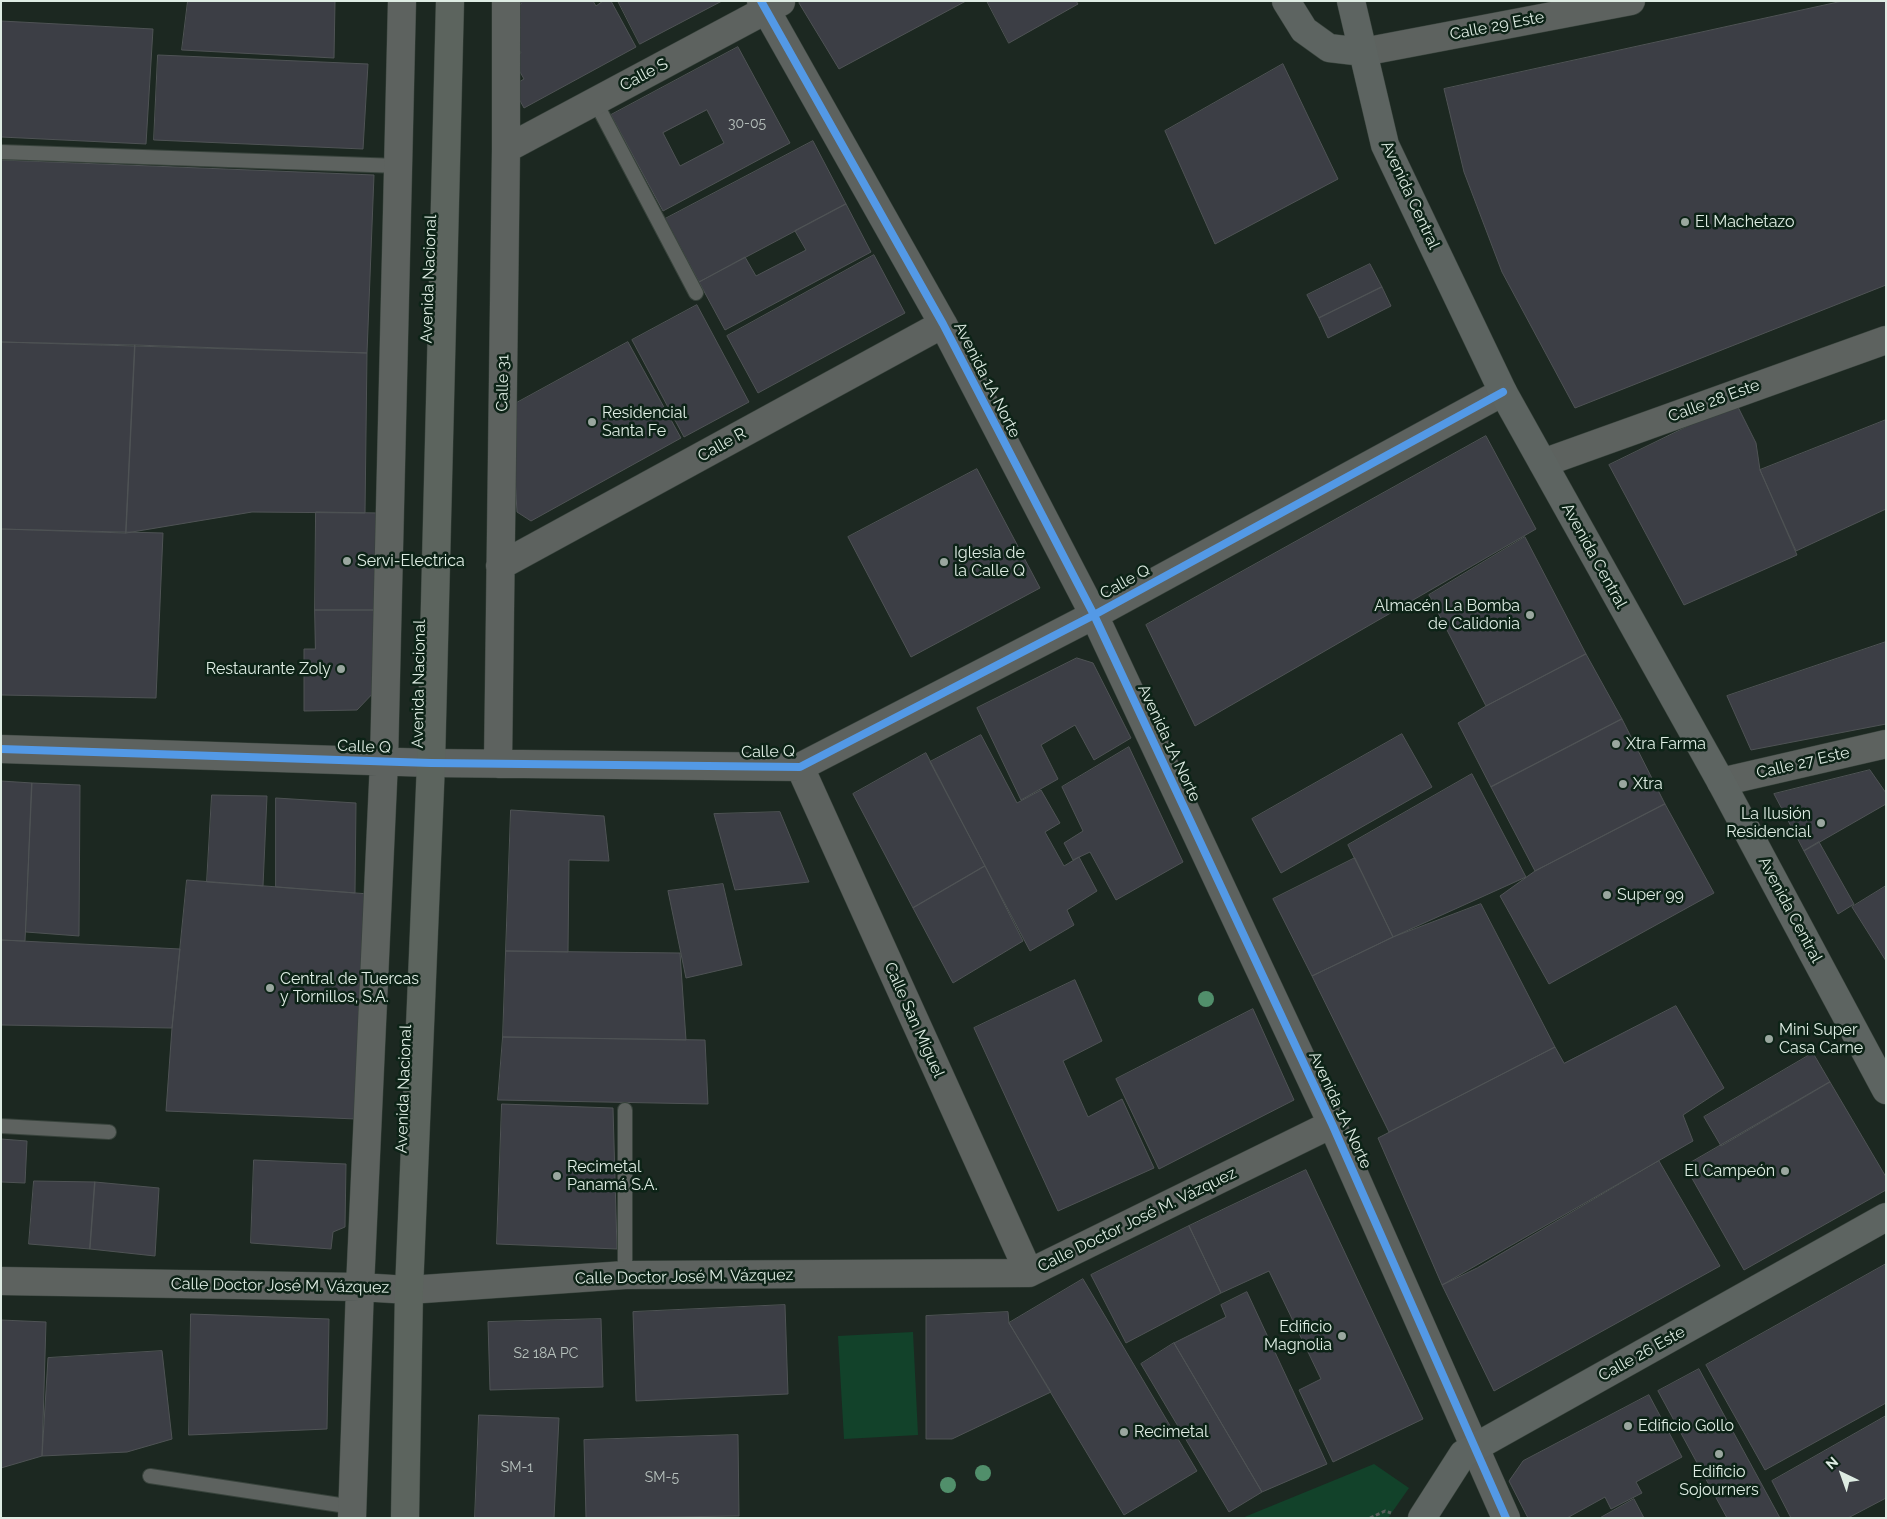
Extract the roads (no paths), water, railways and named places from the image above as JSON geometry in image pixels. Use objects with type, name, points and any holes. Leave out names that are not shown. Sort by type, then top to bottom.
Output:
[{"type":"main road","name":"Avenida Nacional","points":[[405,1518],[409,1290],[430,763],[450,1]]},
{"type":"main road","points":[[1286,1],[1304,30],[1329,48],[1363,52]]},
{"type":"main road","name":"Avenida Central","points":[[1351,1],[1385,145],[1503,392],[1721,782],[1886,1090]]},
{"type":"main road","name":"Calle 26 Este","points":[[1422,1518],[1464,1454],[1886,1217]]},
{"type":"street","name":"Avenida Nacional","points":[[353,1512],[360,1287],[384,761],[402,1]]},
{"type":"street","name":"Calle 31","points":[[498,764],[506,149],[506,1]]},
{"type":"street","name":"Calle 29 Este","points":[[1363,52],[1631,1]]},
{"type":"street","name":"Calle S","points":[[506,149],[770,4]]},
{"type":"street","name":"Avenida 1A Norte","points":[[770,4],[943,324],[1094,615],[1332,1124],[1506,1518]]},
{"type":"street","name":"Calle R","points":[[500,566],[943,324]]},
{"type":"street","name":"Calle 28 Este","points":[[1543,463],[1886,340]]},
{"type":"street","name":"Calle Q","points":[[1,749],[430,763],[800,767],[1094,615],[1503,392]]},
{"type":"street","name":"Calle 27 Este","points":[[1721,782],[1886,744]]},
{"type":"street","name":"Calle San Miguel","points":[[800,767],[1029,1273]]},
{"type":"street","name":"Calle Doctor José M. Vázquez","points":[[1,1281],[360,1287],[409,1290],[625,1275],[1029,1273],[1078,1251],[1332,1124]]},
{"type":"lane","points":[[595,101],[696,293]]},
{"type":"lane","points":[[1,152],[399,166]]},
{"type":"lane","points":[[625,1110],[625,1275]]},
{"type":"lane","points":[[1,1126],[109,1132]]},
{"type":"lane","points":[[150,1476],[353,1512]]},
{"type":"place","name":"El Machetazo","points":[[1685,222]]},
{"type":"place","name":"Residencial Santa Fe","points":[[592,422]]},
{"type":"place","name":"Servi-Electrica","points":[[347,561]]},
{"type":"place","name":"Iglesia de la Calle Q","points":[[944,562]]},
{"type":"place","name":"Almacén La Bomba de Calidonia","points":[[1530,615]]},
{"type":"place","name":"Restaurante Zoly","points":[[341,669]]},
{"type":"place","name":"Xtra Farma","points":[[1616,744]]},
{"type":"place","name":"Xtra","points":[[1623,784]]},
{"type":"place","name":"La Ilusión Residencial","points":[[1821,823]]},
{"type":"place","name":"Super 99","points":[[1607,895]]},
{"type":"place","name":"Central de Tuercas y Tornillos, S.A.","points":[[270,988]]},
{"type":"place","name":"Mini Super Casa Carne","points":[[1769,1039]]},
{"type":"place","name":"El Campeón","points":[[1785,1171]]},
{"type":"place","name":"Recimetal Panamá S.A.","points":[[557,1176]]},
{"type":"place","name":"Edificio Magnolia","points":[[1342,1336]]},
{"type":"place","name":"Edificio Gollo","points":[[1628,1426]]},
{"type":"place","name":"Recimetal","points":[[1124,1432]]},
{"type":"place","name":"Edificio Sojourners","points":[[1719,1454]]}]
